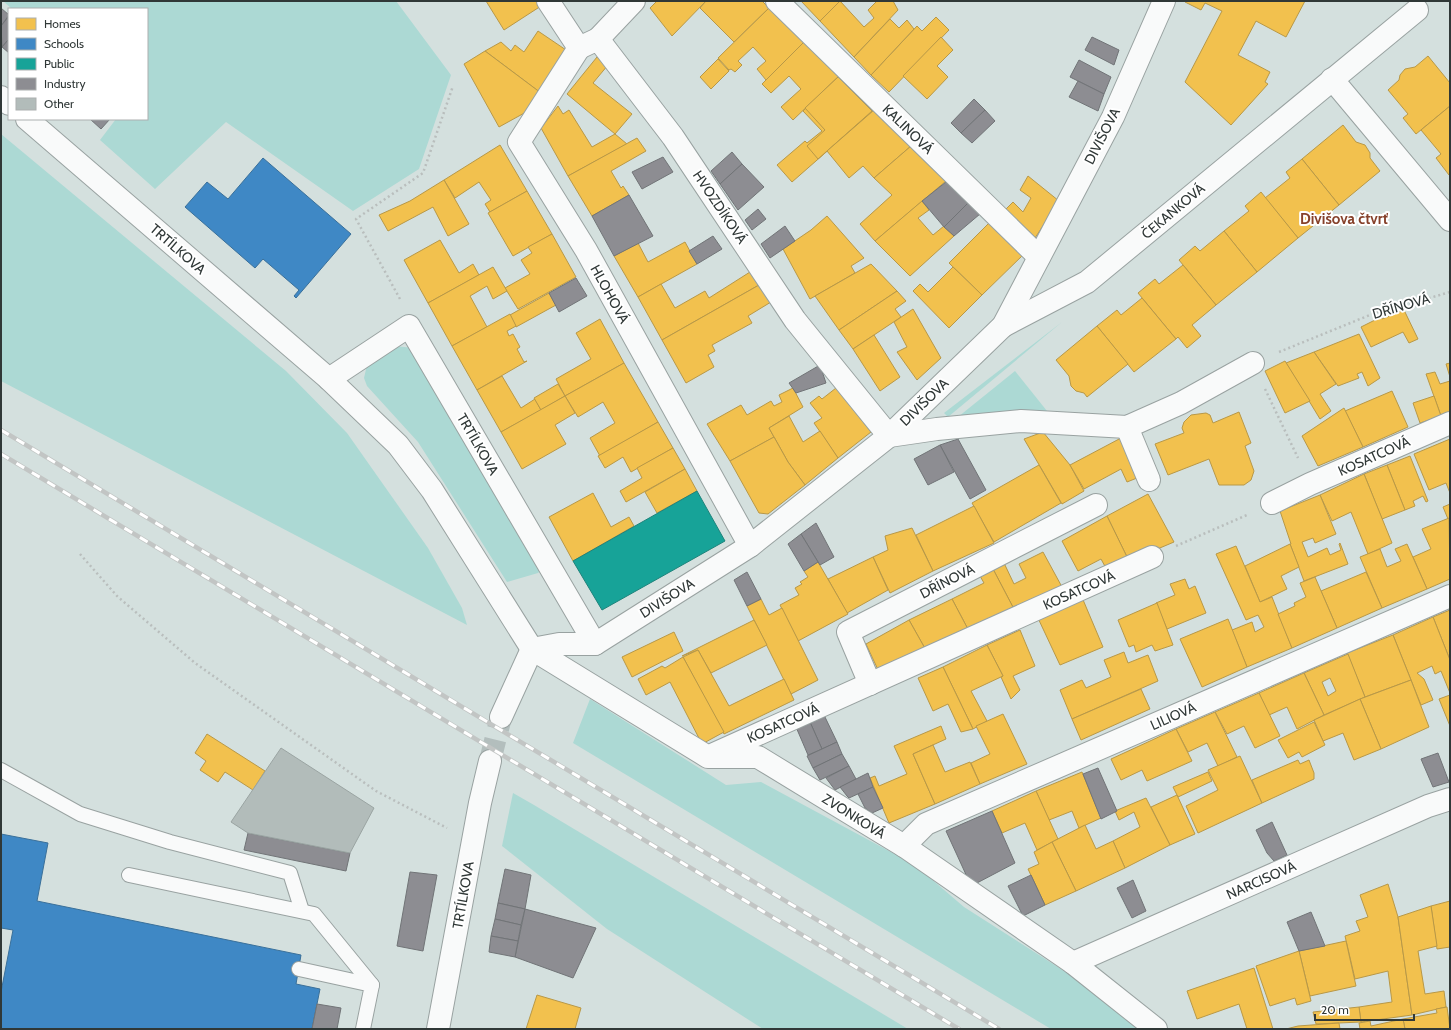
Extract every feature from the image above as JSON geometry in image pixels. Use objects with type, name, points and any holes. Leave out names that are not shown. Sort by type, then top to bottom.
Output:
[{"type":"street","name":"HVOZDÍKOVÁ","points":[[548,1],[673,137],[795,320],[889,436]]},
{"type":"street","name":"HLOHOVÁ","points":[[634,1],[588,44],[519,142],[586,250],[750,546]]},
{"type":"street","name":"KALINOVÁ","points":[[777,1],[1039,257]]},
{"type":"street","name":"DIVIŠOVA","points":[[595,644],[750,546],[889,436],[1003,326],[1113,117],[1164,1]]},
{"type":"street","name":"ČEKANKOVÁ","points":[[1003,326],[1087,282],[1417,10]]},
{"type":"street","points":[[1332,80],[1450,220]]},
{"type":"street","name":"TRTÍLKOVA","points":[[28,120],[329,379],[398,445],[432,490],[532,649]]},
{"type":"street","points":[[329,379],[409,326]]},
{"type":"street","name":"TRTÍLKOVA","points":[[409,326],[595,644]]},
{"type":"street","points":[[889,436],[937,429],[1021,421],[1126,427],[1181,403],[1253,363]]},
{"type":"street","name":"KOSATCOVÁ","points":[[1272,503],[1310,484],[1450,423]]},
{"type":"street","points":[[1126,427],[1149,480]]},
{"type":"street","name":"DŘÍNOVÁ","points":[[870,684],[848,632],[1096,505]]},
{"type":"street","name":"KOSATCOVÁ","points":[[708,757],[1152,557]]},
{"type":"street","name":"LILIOVÁ","points":[[904,846],[926,824],[1450,596]]},
{"type":"street","points":[[532,649],[559,644],[595,644]]},
{"type":"street","points":[[501,717],[532,649]]},
{"type":"street","points":[[532,649],[708,757]]},
{"type":"street","name":"ZVONKOVÁ","points":[[708,757],[758,757],[904,846],[1073,963],[1156,1029]]},
{"type":"street","name":"TRTÍLKOVA","points":[[438,1029],[480,802],[490,761]]},
{"type":"street","name":"NARCISOVÁ","points":[[1073,963],[1428,806],[1450,799]]},
{"type":"lane","points":[[1,770],[80,814],[170,842],[290,874],[302,911]]},
{"type":"lane","points":[[129,875],[314,914],[372,985]]},
{"type":"lane","points":[[298,969],[372,985]]},
{"type":"lane","points":[[363,1029],[372,985]]},
{"type":"path","points":[[409,326],[400,299],[356,219],[423,174],[453,86]]},
{"type":"path","name":"DŘÍNOVÁ","points":[[1308,339],[1392,306],[1399,307],[1450,292]]},
{"type":"path","points":[[1253,363],[1310,484]]},
{"type":"path","points":[[1152,557],[1272,503]]},
{"type":"path","points":[[80,554],[117,596],[195,663],[376,791],[453,831]]},
{"type":"shaded area","points":[[3,1],[396,1],[451,75],[419,169],[353,211],[226,122],[155,189],[100,140],[115,120],[148,120],[148,8],[11,8]]},
{"type":"shaded area","points":[[1,134],[286,371],[347,433],[428,548],[462,608],[467,625],[1,381]]},
{"type":"shaded area","points":[[1062,322],[948,417],[944,413]]},
{"type":"shaded area","points":[[394,346],[414,348],[544,567],[538,573],[507,582],[418,442],[367,386],[364,378],[367,365]]},
{"type":"shaded area","points":[[1015,371],[1051,416],[953,421]]},
{"type":"shaded area","points":[[590,699],[726,785],[761,782],[915,865],[964,907],[1078,980],[1141,1029],[1051,1029],[573,743]]},
{"type":"shaded area","points":[[513,793],[908,1029],[763,1029],[607,929],[502,846]]},
{"type":"building: Homes","points":[[486,1],[538,1],[541,6],[504,30]]},
{"type":"building: Homes","points":[[657,1],[706,1],[672,36],[650,8]]},
{"type":"building: Homes","points":[[706,1],[762,1],[769,8],[734,42],[700,8]]},
{"type":"building: Homes","points":[[801,1],[840,1],[820,21]]},
{"type":"building: Homes","points":[[840,1],[864,27],[874,18],[868,10],[877,1],[893,1],[898,10],[854,57],[820,21]]},
{"type":"building: Homes","points":[[1305,1],[1286,37],[1256,21],[1238,55],[1270,72],[1265,82],[1268,84],[1231,125],[1185,82],[1222,11],[1205,3],[1201,10],[1185,2]]},
{"type":"building: Homes","points":[[769,8],[804,42],[766,80],[757,69],[766,61],[753,47],[738,61],[742,65],[735,72],[731,69],[729,70],[718,58]]},
{"type":"building: Homes","points":[[936,17],[949,30],[889,92],[871,75],[917,26],[922,31]]},
{"type":"building: Homes","points":[[890,19],[899,28],[907,20],[914,29],[871,75],[854,57]]},
{"type":"building: Homes","points":[[538,31],[569,52],[541,93],[485,51],[501,42],[511,51],[515,45],[524,52]]},
{"type":"building: Homes","points":[[941,37],[953,50],[937,66],[948,77],[927,99],[903,76]]},
{"type":"building: Homes","points":[[804,42],[839,76],[793,120],[781,107],[801,89],[789,76],[771,93],[762,84]]},
{"type":"building: Homes","points":[[485,51],[541,93],[528,111],[499,127],[464,64]]},
{"type":"building: Homes","points":[[1428,56],[1450,83],[1450,106],[1416,134],[1403,118],[1408,114],[1388,90],[1399,80],[1400,75],[1405,69],[1415,67]]},
{"type":"building: Homes","points":[[597,57],[608,65],[593,83],[632,114],[615,134],[567,94]]},
{"type":"building: Homes","points":[[718,59],[729,71],[711,89],[700,77]]},
{"type":"building: Homes","points":[[839,76],[873,111],[792,182],[777,165],[805,141],[807,143],[822,131],[803,111]]},
{"type":"building: Homes","points":[[838,77],[872,111],[818,159],[807,146],[825,130],[805,108]]},
{"type":"building: Homes","points":[[558,106],[563,114],[569,110],[592,147],[615,134],[627,144],[568,176],[541,128]]},
{"type":"building: Homes","points":[[1450,106],[1449,175],[1436,158],[1441,154],[1421,130]]},
{"type":"building: Homes","points":[[874,110],[911,146],[874,178],[863,166],[849,178],[827,151]]},
{"type":"building: Homes","points":[[1343,125],[1356,142],[1365,145],[1370,153],[1370,158],[1380,171],[1339,205],[1302,159]]},
{"type":"building: Homes","points":[[637,138],[646,151],[611,171],[621,188],[623,186],[629,195],[592,216],[568,176]]},
{"type":"building: Homes","points":[[500,145],[527,191],[490,212],[485,204],[491,200],[479,182],[455,198],[444,180]]},
{"type":"building: Homes","points":[[911,146],[946,181],[875,241],[860,224],[892,195],[874,178]]},
{"type":"building: Homes","points":[[1302,159],[1339,205],[1298,238],[1265,198],[1290,178],[1286,172]]},
{"type":"building: Homes","points":[[1028,176],[1059,201],[1035,238],[1005,210],[1013,202],[1023,212],[1031,198],[1020,190]]},
{"type":"building: Homes","points":[[444,180],[469,224],[448,236],[433,207],[388,231],[379,215],[410,201]]},
{"type":"building: Homes","points":[[527,191],[552,234],[513,256],[488,213]]},
{"type":"building: Homes","points":[[1261,192],[1298,238],[1257,272],[1224,231],[1249,211],[1245,206]]},
{"type":"building: Homes","points":[[922,201],[929,210],[918,218],[933,235],[944,226],[954,236],[910,276],[875,241]]},
{"type":"building: Homes","points":[[827,216],[864,258],[851,266],[855,273],[810,299],[783,249],[811,230]]},
{"type":"building: Homes","points":[[991,221],[1024,254],[982,295],[949,263]]},
{"type":"building: Homes","points":[[1224,231],[1257,272],[1216,305],[1179,260],[1195,246],[1200,251]]},
{"type":"building: Homes","points":[[552,234],[576,277],[518,309],[505,288],[530,274],[521,260],[532,253],[528,247]]},
{"type":"building: Homes","points":[[440,240],[459,273],[473,264],[479,275],[428,303],[404,260]]},
{"type":"building: Homes","points":[[685,242],[697,264],[638,297],[614,256],[638,243],[648,262]]},
{"type":"building: Homes","points":[[871,264],[897,291],[839,330],[815,296]]},
{"type":"building: Homes","points":[[1183,265],[1216,305],[1192,325],[1201,336],[1187,348],[1178,337],[1176,339],[1138,293],[1155,279],[1159,284]]},
{"type":"building: Homes","points":[[493,267],[507,291],[493,299],[487,286],[470,296],[487,327],[452,346],[428,303]]},
{"type":"building: Homes","points":[[953,267],[982,295],[949,328],[913,291],[920,284],[928,292]]},
{"type":"building: Homes","points":[[750,272],[759,285],[662,340],[638,297],[661,284],[675,308],[705,291],[709,298]]},
{"type":"building: Homes","points":[[759,285],[771,302],[748,316],[752,323],[712,345],[715,351],[708,355],[714,367],[686,383],[662,340]]},
{"type":"building: Homes","points":[[897,291],[906,301],[895,309],[901,317],[853,349],[839,330]]},
{"type":"building: Homes","points":[[549,293],[556,305],[516,327],[510,315]]},
{"type":"building: Homes","points":[[1142,298],[1176,339],[1134,372],[1097,326],[1117,310],[1121,315]]},
{"type":"building: Homes","points":[[913,309],[941,358],[917,380],[897,352],[907,347],[894,322]]},
{"type":"building: Homes","points":[[1404,310],[1418,339],[1409,343],[1403,332],[1371,347],[1361,327],[1381,317],[1382,319]]},
{"type":"building: Homes","points":[[510,314],[516,326],[507,331],[509,336],[513,334],[520,347],[517,349],[524,362],[527,361],[477,390],[452,346]]},
{"type":"building: Homes","points":[[600,319],[624,363],[565,396],[556,379],[591,359],[576,333]]},
{"type":"building: Homes","points":[[1097,326],[1128,364],[1087,397],[1084,393],[1076,391],[1071,386],[1069,376],[1056,360]]},
{"type":"building: Homes","points":[[1359,334],[1380,378],[1368,386],[1362,372],[1357,374],[1359,378],[1338,386],[1314,352]]},
{"type":"building: Homes","points":[[874,335],[900,377],[880,391],[853,349]]},
{"type":"building: Homes","points":[[1314,352],[1336,384],[1320,394],[1331,411],[1320,419],[1286,363]]},
{"type":"building: Homes","points":[[1285,361],[1310,401],[1285,413],[1265,371]]},
{"type":"building: Homes","points":[[624,363],[658,422],[600,456],[590,438],[615,423],[603,402],[578,417],[565,396]]},
{"type":"building: Homes","points":[[1450,363],[1450,377],[1446,364]]},
{"type":"building: Homes","points":[[1435,372],[1440,384],[1450,381],[1450,413],[1441,416],[1426,374]]},
{"type":"building: Homes","points":[[502,376],[521,408],[535,399],[541,410],[501,432],[477,390]]},
{"type":"building: Homes","points":[[558,384],[565,396],[541,410],[534,398]]},
{"type":"building: Homes","points":[[793,388],[803,407],[769,428],[774,437],[730,461],[707,424],[741,405],[747,415],[771,401],[774,406],[782,402],[779,395]]},
{"type":"building: Homes","points":[[836,388],[871,432],[838,458],[814,423],[822,418],[810,403],[819,396],[822,399]]},
{"type":"building: Homes","points":[[1392,391],[1408,427],[1363,447],[1345,411]]},
{"type":"building: Homes","points":[[565,396],[575,413],[555,425],[566,444],[522,469],[501,432]]},
{"type":"building: Homes","points":[[1434,396],[1441,416],[1420,423],[1413,403]]},
{"type":"building: Homes","points":[[1344,408],[1363,447],[1318,466],[1302,436]]},
{"type":"building: Homes","points":[[1239,412],[1251,443],[1245,446],[1254,471],[1251,480],[1244,485],[1219,485],[1209,459],[1168,475],[1155,444],[1184,433],[1182,428],[1184,422],[1191,415],[1206,413],[1210,415],[1213,423]]},
{"type":"building: Homes","points":[[789,416],[803,442],[820,431],[838,458],[805,485],[788,462],[769,428]]},
{"type":"building: Homes","points":[[658,422],[673,448],[631,472],[623,457],[605,468],[598,456]]},
{"type":"building: Homes","points":[[1043,432],[1070,465],[1084,491],[1062,504],[1024,439]]},
{"type":"building: Homes","points":[[774,437],[788,462],[805,485],[768,514],[759,513],[730,461]]},
{"type":"building: Homes","points":[[1121,438],[1142,476],[1127,482],[1121,469],[1084,489],[1070,465]]},
{"type":"building: Homes","points":[[1450,439],[1450,493],[1446,483],[1429,490],[1414,454]]},
{"type":"building: Homes","points":[[673,448],[685,469],[626,502],[620,491],[642,478],[637,468]]},
{"type":"building: Homes","points":[[1410,456],[1428,501],[1426,502],[1423,496],[1413,501],[1415,506],[1405,510],[1387,465]]},
{"type":"building: Homes","points":[[1039,465],[1061,503],[994,542],[972,503]]},
{"type":"building: Homes","points":[[1387,465],[1405,510],[1382,519],[1364,474]]},
{"type":"building: Homes","points":[[685,469],[697,491],[657,513],[645,492]]},
{"type":"building: Homes","points":[[1364,474],[1392,543],[1368,554],[1351,512],[1332,521],[1320,495]]},
{"type":"building: Homes","points":[[593,493],[611,527],[629,517],[634,526],[573,561],[549,517]]},
{"type":"building: Homes","points":[[1148,494],[1174,542],[1129,561],[1107,516]]},
{"type":"building: Homes","points":[[1320,495],[1336,534],[1315,543],[1313,538],[1302,542],[1308,557],[1327,548],[1330,555],[1341,550],[1340,543],[1348,564],[1304,581],[1290,544],[1280,511]]},
{"type":"building: Homes","points":[[1450,504],[1450,518],[1448,519],[1443,507]]},
{"type":"building: Homes","points":[[974,506],[994,543],[933,571],[916,535]]},
{"type":"building: Homes","points":[[1107,516],[1129,561],[1107,570],[1101,559],[1078,571],[1062,541]]},
{"type":"building: Homes","points":[[1449,518],[1450,579],[1427,589],[1413,557],[1431,549],[1422,529]]},
{"type":"building: Homes","points":[[912,528],[933,571],[890,593],[873,557],[888,550],[885,536]]},
{"type":"building: Homes","points":[[1290,544],[1299,567],[1281,576],[1287,589],[1260,602],[1245,566]]},
{"type":"building: Homes","points":[[1407,544],[1427,589],[1382,608],[1360,557],[1380,549],[1387,567],[1401,561],[1395,549]]},
{"type":"building: Homes","points":[[1236,546],[1260,602],[1272,597],[1292,648],[1247,667],[1232,630],[1252,622],[1255,632],[1264,627],[1258,615],[1246,620],[1216,554]]},
{"type":"building: Homes","points":[[1043,552],[1062,587],[1015,611],[993,569],[1004,563],[1014,584],[1026,578],[1019,564]]},
{"type":"building: Homes","points":[[873,557],[888,590],[847,613],[828,579]]},
{"type":"building: Homes","points":[[818,562],[848,614],[798,641],[780,605],[799,595],[795,588],[802,584],[800,582],[808,577],[804,571]]},
{"type":"building: Homes","points":[[993,569],[1015,611],[970,633],[952,599],[984,583],[980,576]]},
{"type":"building: Homes","points":[[1366,572],[1382,608],[1337,628],[1321,591]]},
{"type":"building: Homes","points":[[1315,577],[1337,628],[1292,648],[1278,614],[1295,606],[1294,603],[1306,597],[1300,583]]},
{"type":"building: Homes","points":[[1185,579],[1189,589],[1195,586],[1206,613],[1167,629],[1156,603],[1175,595],[1170,584]]},
{"type":"building: Homes","points":[[1081,595],[1103,647],[1060,665],[1037,616]]},
{"type":"building: Homes","points":[[761,599],[769,615],[782,608],[818,680],[791,694],[747,606]]},
{"type":"building: Homes","points":[[952,599],[970,633],[927,652],[909,620]]},
{"type":"building: Homes","points":[[1157,603],[1173,645],[1155,651],[1152,645],[1136,652],[1134,645],[1129,647],[1118,620]]},
{"type":"building: Homes","points":[[1450,610],[1450,660],[1433,617]]},
{"type":"building: Homes","points":[[1433,617],[1450,660],[1450,693],[1441,671],[1435,674],[1432,666],[1417,673],[1424,679],[1433,700],[1421,705],[1393,635]]},
{"type":"building: Homes","points":[[1228,619],[1247,667],[1202,687],[1180,639]]},
{"type":"building: Homes","points":[[754,620],[767,645],[711,673],[698,650],[682,656]]},
{"type":"building: Homes","points":[[909,620],[927,652],[880,674],[866,644]]},
{"type":"building: Homes","points":[[1020,630],[1035,666],[1013,676],[1020,690],[1011,699],[1001,677],[1003,676],[987,645]]},
{"type":"building: Homes","points":[[674,632],[683,651],[632,677],[622,657]]},
{"type":"building: Homes","points":[[1393,635],[1411,680],[1365,697],[1347,653]]},
{"type":"building: Homes","points":[[987,645],[1003,676],[971,691],[987,721],[973,729],[943,667]]},
{"type":"building: Homes","points":[[698,650],[729,706],[784,679],[794,700],[724,734],[683,657]]},
{"type":"building: Homes","points":[[1124,652],[1128,663],[1148,655],[1158,681],[1072,719],[1060,690],[1082,680],[1086,688],[1111,677],[1104,660]]},
{"type":"building: Homes","points":[[1348,654],[1365,697],[1324,715],[1304,673]],"holes":[[[1330,678],[1336,691],[1328,696],[1322,682]]]},
{"type":"building: Homes","points":[[683,657],[724,732],[702,744],[670,682],[646,695],[638,679],[662,666],[665,668]]},
{"type":"building: Homes","points":[[943,667],[973,729],[961,732],[948,704],[933,711],[918,678]]},
{"type":"building: Homes","points":[[1304,673],[1324,715],[1297,729],[1287,707],[1269,715],[1259,693]]},
{"type":"building: Homes","points":[[1411,680],[1429,727],[1381,749],[1360,699]]},
{"type":"building: Homes","points":[[1141,689],[1150,709],[1081,740],[1072,719]]},
{"type":"building: Homes","points":[[1259,693],[1280,736],[1255,748],[1244,726],[1227,734],[1215,712]]},
{"type":"building: Homes","points":[[1450,695],[1450,726],[1439,699]]},
{"type":"building: Homes","points":[[1360,699],[1381,749],[1354,760],[1343,733],[1323,741],[1314,720]]},
{"type":"building: Homes","points":[[1215,712],[1237,757],[1218,766],[1207,743],[1188,752],[1176,729]]},
{"type":"building: Homes","points":[[1003,714],[1027,764],[980,784],[971,763],[990,754],[976,726]]},
{"type":"building: Homes","points":[[1314,722],[1325,745],[1302,757],[1299,752],[1288,758],[1278,740]]},
{"type":"building: Homes","points":[[941,726],[946,739],[913,754],[935,804],[889,823],[870,778],[875,776],[879,786],[907,774],[894,746]]},
{"type":"building: Homes","points":[[1176,729],[1192,761],[1147,781],[1142,770],[1121,780],[1111,759]]},
{"type":"building: Homes","points":[[207,734],[265,771],[253,790],[225,772],[218,782],[200,770],[206,761],[195,753]]},
{"type":"building: Homes","points":[[933,745],[945,772],[970,762],[980,784],[935,804],[913,754]]},
{"type":"building: Homes","points":[[1240,756],[1262,803],[1198,833],[1186,806],[1218,790],[1208,770]]},
{"type":"building: Homes","points":[[1298,760],[1300,764],[1309,760],[1314,773],[1314,779],[1262,803],[1252,780]]},
{"type":"building: Homes","points":[[1082,772],[1101,818],[1079,828],[1072,811],[1049,820],[1036,791]]},
{"type":"building: Homes","points":[[1208,772],[1212,781],[1178,797],[1173,787]]},
{"type":"building: Homes","points":[[1036,791],[1058,839],[1037,850],[1025,823],[1002,833],[992,811]]},
{"type":"building: Homes","points":[[1177,795],[1195,834],[1170,845],[1151,807]]},
{"type":"building: Homes","points":[[1146,798],[1170,845],[1125,868],[1113,841],[1140,827],[1134,812],[1119,820],[1115,811]]},
{"type":"building: Homes","points":[[1085,825],[1096,849],[1113,841],[1125,868],[1076,891],[1052,842]]},
{"type":"building: Homes","points":[[1052,842],[1076,891],[1045,905],[1028,869],[1039,864],[1034,852]]},
{"type":"building: Homes","points":[[1388,884],[1398,917],[1412,1015],[1361,1022],[1359,1007],[1392,1002],[1388,971],[1355,979],[1345,936],[1360,931],[1356,921],[1368,917],[1360,895]]},
{"type":"building: Homes","points":[[1450,901],[1450,947],[1437,949],[1431,906]]},
{"type":"building: Homes","points":[[1431,906],[1437,946],[1418,951],[1425,994],[1444,991],[1446,1007],[1412,1015],[1398,917]]},
{"type":"building: Homes","points":[[1346,941],[1356,986],[1310,996],[1299,951]]},
{"type":"building: Homes","points":[[1299,951],[1311,1001],[1297,1005],[1295,998],[1270,1006],[1256,966]]},
{"type":"building: Homes","points":[[1254,968],[1273,1029],[1247,1029],[1239,1004],[1197,1019],[1187,991]]},
{"type":"building: Homes","points":[[537,995],[581,1008],[575,1029],[526,1029]]},
{"type":"building: Homes","points":[[1359,1007],[1361,1022],[1316,1024],[1313,1012]]},
{"type":"building: Homes","points":[[1447,1007],[1450,1029],[1405,1029],[1403,1019],[1437,1013],[1436,1009]]},
{"type":"building: Homes","points":[[1403,1019],[1405,1029],[1360,1029],[1359,1023],[1370,1021],[1371,1026]]},
{"type":"building: Homes","points":[[1339,1023],[1340,1029],[1286,1029],[1298,1026]]},
{"type":"building: Schools","points":[[263,158],[351,234],[296,298],[294,296],[299,290],[263,259],[255,268],[185,207],[207,182],[228,199]]},
{"type":"building: Schools","points":[[1,834],[48,843],[37,901],[301,955],[296,984],[320,989],[312,1029],[1,1029],[1,992],[13,930],[1,928]]},
{"type":"building: Public","points":[[697,491],[725,541],[602,610],[573,561]]},
{"type":"building: Industry","points":[[1,8],[8,14],[8,16],[1,26]]},
{"type":"building: Industry","points":[[8,17],[8,40],[2,47],[1,26]]},
{"type":"building: Industry","points":[[1092,37],[1119,50],[1114,65],[1085,50]]},
{"type":"building: Industry","points":[[8,40],[8,52],[2,47]]},
{"type":"building: Industry","points":[[1079,60],[1111,77],[1104,94],[1070,77]]},
{"type":"building: Industry","points":[[1078,81],[1104,94],[1098,111],[1069,97]]},
{"type":"building: Industry","points":[[974,99],[985,110],[961,133],[951,123]]},
{"type":"building: Industry","points":[[985,110],[995,121],[972,143],[961,133]]},
{"type":"building: Industry","points":[[91,120],[109,120],[101,129]]},
{"type":"building: Industry","points":[[732,152],[742,164],[720,184],[711,171]]},
{"type":"building: Industry","points":[[663,157],[673,172],[642,189],[632,172]]},
{"type":"building: Industry","points":[[742,164],[764,187],[738,210],[720,184]]},
{"type":"building: Industry","points":[[946,182],[968,203],[944,227],[922,201]]},
{"type":"building: Industry","points":[[629,195],[653,236],[614,256],[592,216]]},
{"type":"building: Industry","points":[[968,203],[980,214],[954,236],[944,227]]},
{"type":"building: Industry","points":[[758,209],[766,219],[752,230],[745,220]]},
{"type":"building: Industry","points":[[785,226],[795,241],[770,258],[761,244]]},
{"type":"building: Industry","points":[[713,236],[722,249],[697,264],[689,251]]},
{"type":"building: Industry","points":[[576,278],[587,296],[559,312],[549,293]]},
{"type":"building: Industry","points":[[820,365],[826,383],[796,393],[789,383]]},
{"type":"building: Industry","points":[[958,439],[986,490],[970,499],[940,445]]},
{"type":"building: Industry","points":[[940,445],[954,472],[928,485],[914,459]]},
{"type":"building: Industry","points":[[816,523],[834,557],[820,565],[801,534]]},
{"type":"building: Industry","points":[[801,534],[818,562],[804,571],[788,544]]},
{"type":"building: Industry","points":[[747,572],[761,599],[747,606],[734,580]]},
{"type":"building: Industry","points":[[824,715],[837,742],[822,749],[810,722]]},
{"type":"building: Industry","points":[[810,722],[822,749],[808,755],[796,727]]},
{"type":"building: Industry","points":[[837,742],[842,754],[813,768],[807,756]]},
{"type":"building: Industry","points":[[1438,753],[1449,782],[1433,787],[1421,759]]},
{"type":"building: Industry","points":[[842,754],[849,766],[820,780],[813,768]]},
{"type":"building: Industry","points":[[849,766],[856,779],[835,790],[826,778]]},
{"type":"building: Industry","points":[[1098,768],[1117,811],[1101,819],[1083,774]]},
{"type":"building: Industry","points":[[868,773],[873,787],[849,798],[840,787]]},
{"type":"building: Industry","points":[[873,787],[883,808],[872,813],[865,808],[858,794]]},
{"type":"building: Industry","points":[[992,811],[1015,863],[975,884],[968,879],[946,831]]},
{"type":"building: Industry","points":[[1272,822],[1287,855],[1274,861],[1267,853],[1256,830]]},
{"type":"building: Industry","points":[[248,833],[350,853],[346,871],[244,850]]},
{"type":"building: Industry","points":[[505,869],[531,875],[525,909],[498,903]]},
{"type":"building: Industry","points":[[410,872],[437,875],[423,951],[397,946]]},
{"type":"building: Industry","points":[[1031,875],[1045,905],[1023,916],[1008,886]]},
{"type":"building: Industry","points":[[1133,880],[1146,911],[1132,918],[1117,888]]},
{"type":"building: Industry","points":[[498,903],[525,909],[521,925],[495,919]]},
{"type":"building: Industry","points":[[525,909],[596,928],[573,978],[515,957]]},
{"type":"building: Industry","points":[[1311,912],[1325,946],[1299,951],[1287,922]]},
{"type":"building: Industry","points":[[495,919],[521,925],[518,941],[491,936]]},
{"type":"building: Industry","points":[[491,936],[518,941],[515,957],[489,952]]},
{"type":"building: Industry","points":[[317,1004],[341,1008],[337,1029],[312,1029]]},
{"type":"building: Other","points":[[281,748],[374,808],[350,853],[248,833],[231,822]]},
{"type":"tunnel","points":[[490,761],[501,717]]},
{"type":"railway","points":[[1,430],[999,1029]]},
{"type":"railway","points":[[1,454],[959,1029]]},
{"type":"district","name":"Divišova čtvrť","points":[[1344,219]]}]
